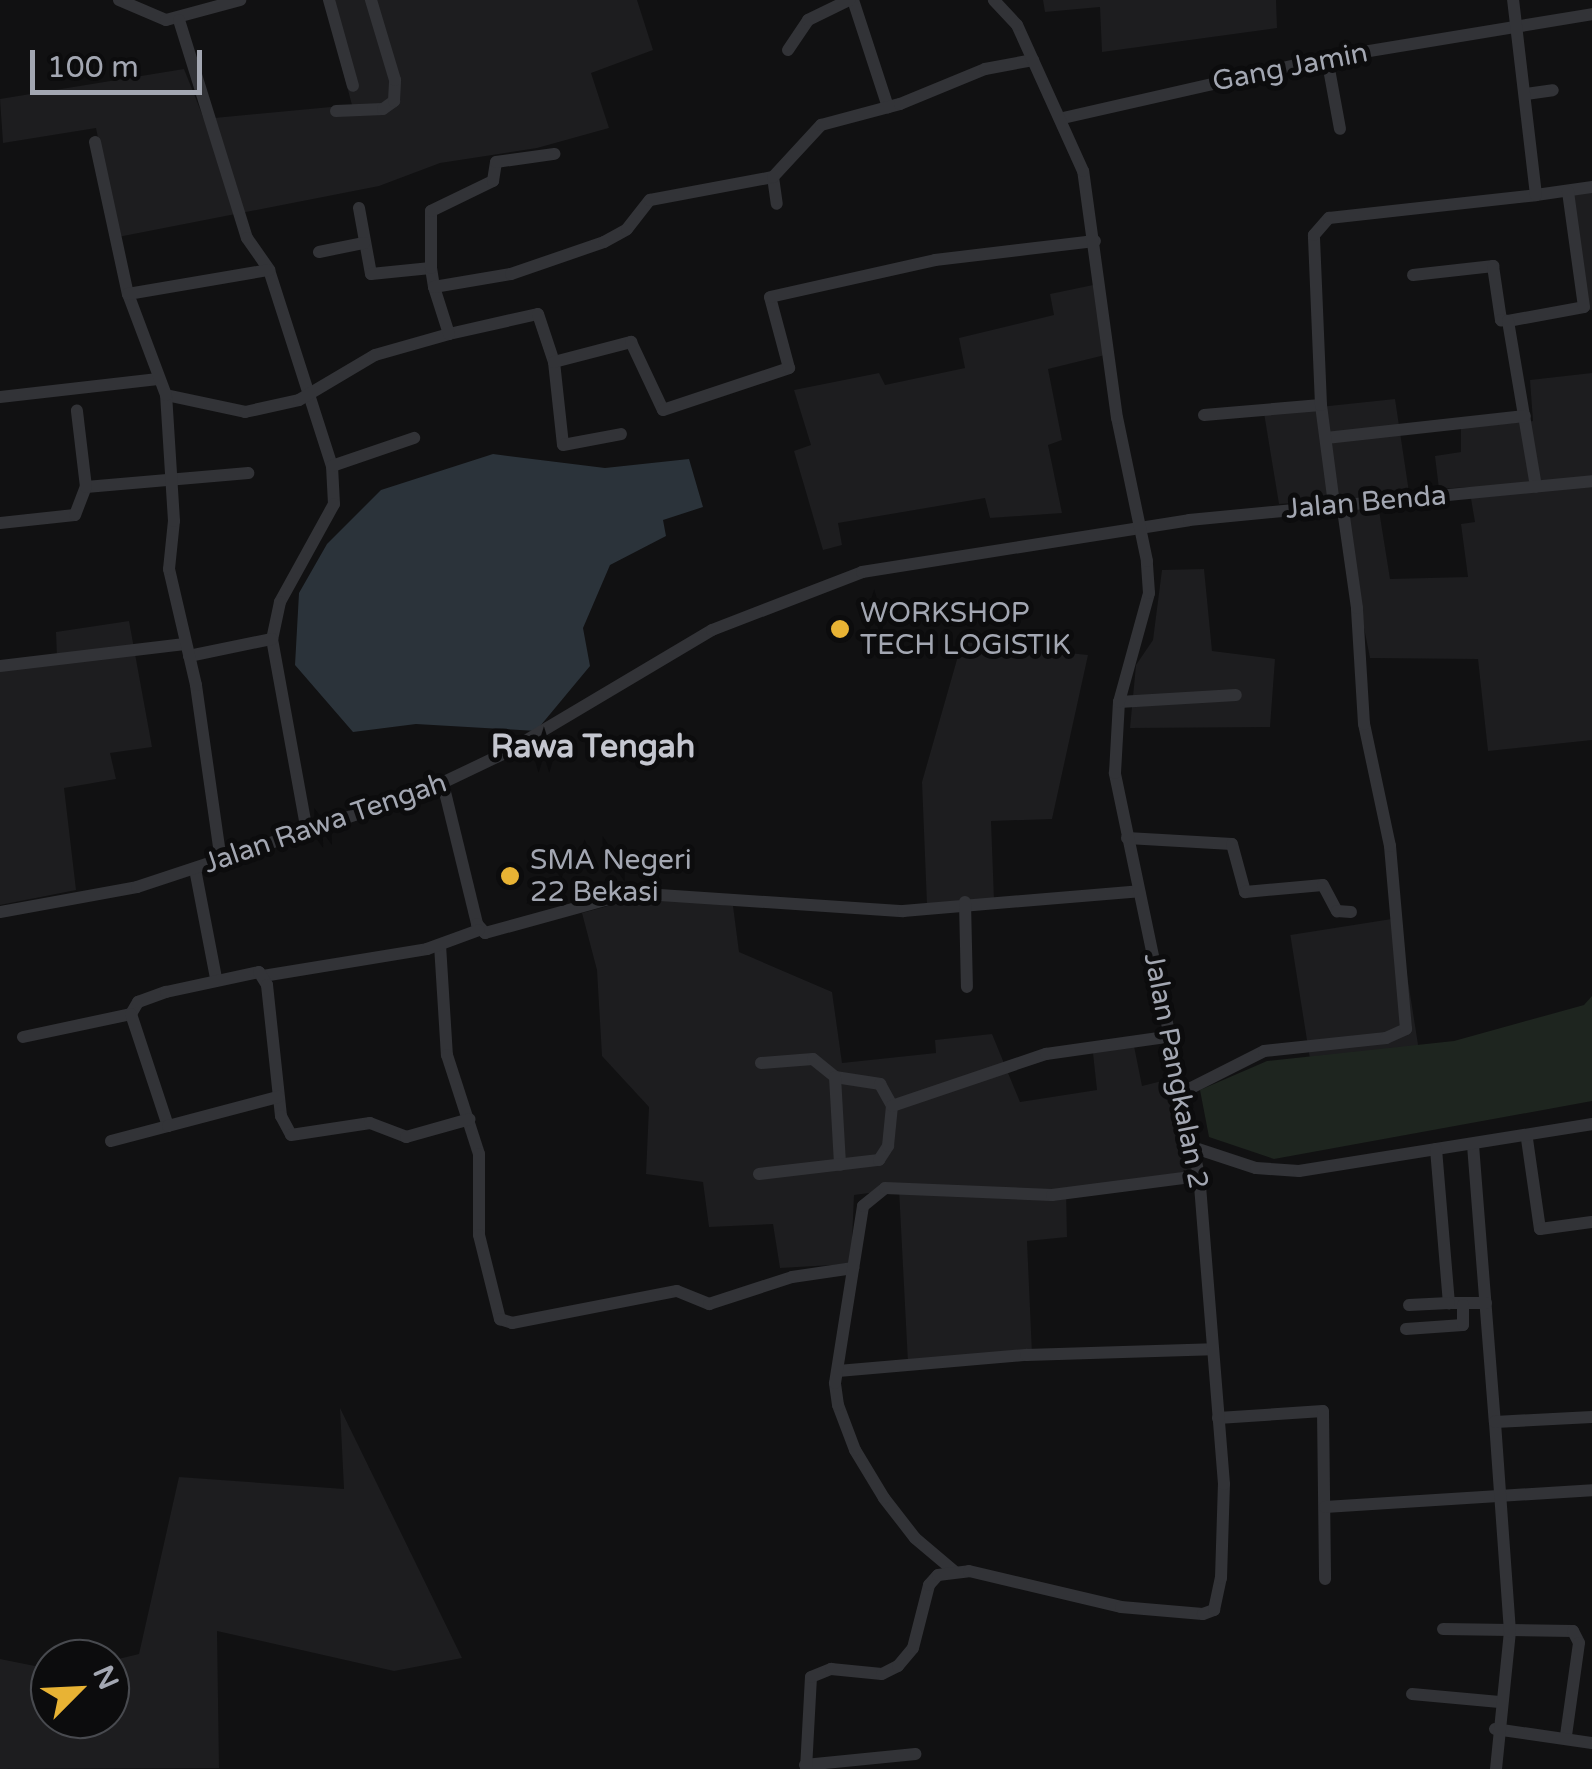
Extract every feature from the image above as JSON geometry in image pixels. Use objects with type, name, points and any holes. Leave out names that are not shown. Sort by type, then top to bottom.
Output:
[{"type":"street","points":[[119,0],[148,17],[179,20],[240,0]]},
{"type":"street","points":[[329,0],[353,86]]},
{"type":"street","points":[[336,111],[383,109],[394,102],[396,80],[371,0]]},
{"type":"street","points":[[788,50],[808,20],[851,0],[888,107]]},
{"type":"street","name":"Jalan Pangkalan 2","points":[[954,1571],[1133,1608],[1214,1610],[1222,1560],[1218,1418],[1199,1176],[1166,1037],[1115,773],[1119,702],[1149,593],[1141,526],[1116,418],[1096,241],[1083,170],[1063,118],[1016,25],[994,0]]},
{"type":"street","points":[[1513,0],[1520,28],[1536,195]]},
{"type":"street","name":"Gang Jamin","points":[[1063,118],[1327,58],[1592,14]]},
{"type":"street","points":[[179,20],[247,238],[268,270],[332,466],[334,504],[280,602],[272,639],[307,832]]},
{"type":"street","points":[[1327,58],[1340,128]]},
{"type":"street","points":[[434,287],[511,274],[604,242],[627,229],[650,200],[670,192],[773,176],[820,125],[888,107],[985,69],[1033,60]]},
{"type":"street","points":[[1526,94],[1553,90]]},
{"type":"street","points":[[95,142],[128,294],[166,395],[169,568],[187,650],[222,861]]},
{"type":"street","points":[[449,334],[430,268],[431,211],[493,182],[496,162],[554,154]]},
{"type":"street","points":[[773,176],[777,204]]},
{"type":"street","points":[[1181,1093],[1264,1051],[1386,1038],[1406,1028],[1390,846],[1364,724],[1359,626],[1321,404],[1319,224],[1592,187]]},
{"type":"street","points":[[1413,275],[1492,266],[1502,320],[1584,307],[1568,191]]},
{"type":"street","points":[[359,208],[364,243],[376,278],[430,268]]},
{"type":"street","points":[[554,362],[630,342],[662,410],[790,368],[770,297],[934,260],[1096,241]]},
{"type":"street","points":[[319,252],[364,243]]},
{"type":"street","points":[[128,294],[268,270]]},
{"type":"street","points":[[166,395],[245,412],[308,395],[375,355],[538,314],[554,362],[564,445],[621,434]]},
{"type":"street","points":[[1508,321],[1536,487]]},
{"type":"street","points":[[0,398],[158,379]]},
{"type":"street","points":[[1204,416],[1321,404]]},
{"type":"street","points":[[0,520],[75,515],[86,488],[78,411]]},
{"type":"street","points":[[1326,438],[1525,416]]},
{"type":"street","points":[[332,466],[414,438]]},
{"type":"street","points":[[86,488],[248,473]]},
{"type":"street","name":"Jalan Benda","points":[[1141,526],[1338,503],[1592,482]]},
{"type":"street","name":"Jalan Rawa Tengah","points":[[0,912],[124,890],[195,870],[443,784],[712,630],[862,572],[1141,526]]},
{"type":"street","points":[[0,666],[272,639]]},
{"type":"street","points":[[1119,702],[1236,694]]},
{"type":"street","points":[[443,784],[479,930]]},
{"type":"street","points":[[1127,838],[1232,844],[1245,892],[1318,884],[1330,892],[1337,910],[1351,912]]},
{"type":"street","points":[[195,870],[216,978]]},
{"type":"street","points":[[23,1037],[130,1014],[140,1001],[252,969],[263,976],[440,946],[479,930],[492,933],[630,894],[903,911],[965,902],[1139,891]]},
{"type":"street","points":[[965,902],[967,987]]},
{"type":"street","points":[[440,946],[448,1055],[480,1154],[485,1268],[495,1310],[506,1322],[677,1291],[710,1304],[799,1275],[853,1268]]},
{"type":"street","points":[[263,976],[278,1096],[291,1135],[370,1123],[406,1137],[470,1119]]},
{"type":"street","points":[[130,1014],[168,1126]]},
{"type":"street","points":[[892,1106],[1046,1054],[1166,1037]]},
{"type":"street","points":[[759,1174],[840,1165],[885,1155],[892,1106],[880,1084],[834,1078],[813,1059],[761,1063]]},
{"type":"street","points":[[834,1078],[840,1165]]},
{"type":"street","points":[[111,1141],[278,1096]]},
{"type":"street","points":[[1192,1146],[1256,1168],[1299,1171],[1527,1139],[1592,1124]]},
{"type":"street","points":[[1527,1139],[1540,1229],[1592,1222]]},
{"type":"street","points":[[1473,1145],[1510,1632],[1495,1729],[1496,1769]]},
{"type":"street","points":[[1406,1329],[1463,1325],[1456,1304],[1436,1149]]},
{"type":"street","points":[[915,1754],[806,1767],[811,1677],[831,1669],[882,1674],[898,1666],[914,1648],[929,1585],[954,1571],[915,1538],[869,1475],[838,1405],[838,1372],[857,1218],[870,1196],[885,1188],[1052,1196],[1199,1176]]},
{"type":"street","points":[[1409,1305],[1486,1303]]},
{"type":"street","points":[[838,1372],[1026,1355],[1212,1349]]},
{"type":"street","points":[[1218,1418],[1323,1410],[1325,1579]]},
{"type":"street","points":[[1495,1422],[1592,1417]]},
{"type":"street","points":[[1325,1507],[1592,1490]]},
{"type":"street","points":[[1442,1629],[1577,1635],[1566,1736]]},
{"type":"street","points":[[1412,1694],[1500,1702]]},
{"type":"street","points":[[1495,1729],[1566,1736],[1592,1743]]},
{"type":"shaded area","points":[[324,0],[637,0],[653,50],[591,73],[609,128],[537,148],[440,163],[379,186],[118,237],[96,128],[3,143],[0,99],[184,69],[204,119],[352,105]]},
{"type":"shaded area","points":[[1043,0],[1276,0],[1277,28],[1102,52],[1100,7],[1045,12]]},
{"type":"shaded area","points":[[1592,184],[1592,310],[1587,310],[1572,186]]},
{"type":"shaded area","points":[[1098,284],[1105,355],[1048,369],[1062,440],[1048,445],[1062,513],[990,518],[985,498],[838,523],[842,545],[823,550],[794,451],[811,445],[794,390],[879,373],[885,385],[965,368],[959,338],[1054,315],[1050,294]]},
{"type":"shaded area","points":[[1592,373],[1592,740],[1488,751],[1478,659],[1370,658],[1339,500],[1279,504],[1264,413],[1395,399],[1410,499],[1378,504],[1390,579],[1468,577],[1461,524],[1475,522],[1469,487],[1439,489],[1435,456],[1461,452],[1461,428],[1533,421],[1530,380]]},
{"type":"shaded area","points":[[493,454],[605,468],[689,459],[703,507],[663,520],[666,536],[610,565],[583,628],[590,666],[536,731],[416,724],[353,732],[295,665],[299,593],[327,544],[381,490]]},
{"type":"shaded area","points":[[1204,569],[1212,651],[1275,659],[1270,727],[1130,728],[1136,665],[1153,640],[1162,570]]},
{"type":"shaded area","points":[[129,621],[152,747],[110,753],[116,779],[64,788],[76,890],[0,905],[0,666],[57,658],[56,632]]},
{"type":"shaded area","points":[[962,642],[1088,655],[1052,819],[991,821],[994,900],[927,905],[922,782]]},
{"type":"shaded area","points":[[645,896],[733,906],[739,952],[832,992],[842,1063],[936,1053],[935,1040],[992,1034],[1020,1102],[1097,1090],[1093,1053],[1134,1046],[1142,1086],[1170,1079],[1193,1171],[1066,1189],[1067,1237],[1027,1241],[1032,1354],[908,1363],[899,1189],[854,1195],[851,1264],[780,1268],[773,1224],[709,1227],[703,1182],[646,1174],[649,1107],[602,1056],[597,970],[582,913]]},
{"type":"shaded area","points":[[1398,918],[1418,1045],[1311,1062],[1290,935]]},
{"type":"shaded area","points":[[1592,996],[1592,1101],[1274,1159],[1209,1137],[1200,1090],[1267,1061],[1454,1041],[1584,1005]]},
{"type":"shaded area","points":[[340,1408],[462,1658],[394,1671],[217,1631],[219,1768],[0,1769],[0,1659],[30,1665],[30,1739],[130,1739],[130,1656],[139,1654],[179,1477],[344,1489]]},
{"type":"place","name":"WORKSHOP TECH LOGISTIK","points":[[840,629]]},
{"type":"place","name":"SMA Negeri 22 Bekasi","points":[[510,876]]},
{"type":"district","name":"Rawa Tengah","points":[[593,747]]}]
